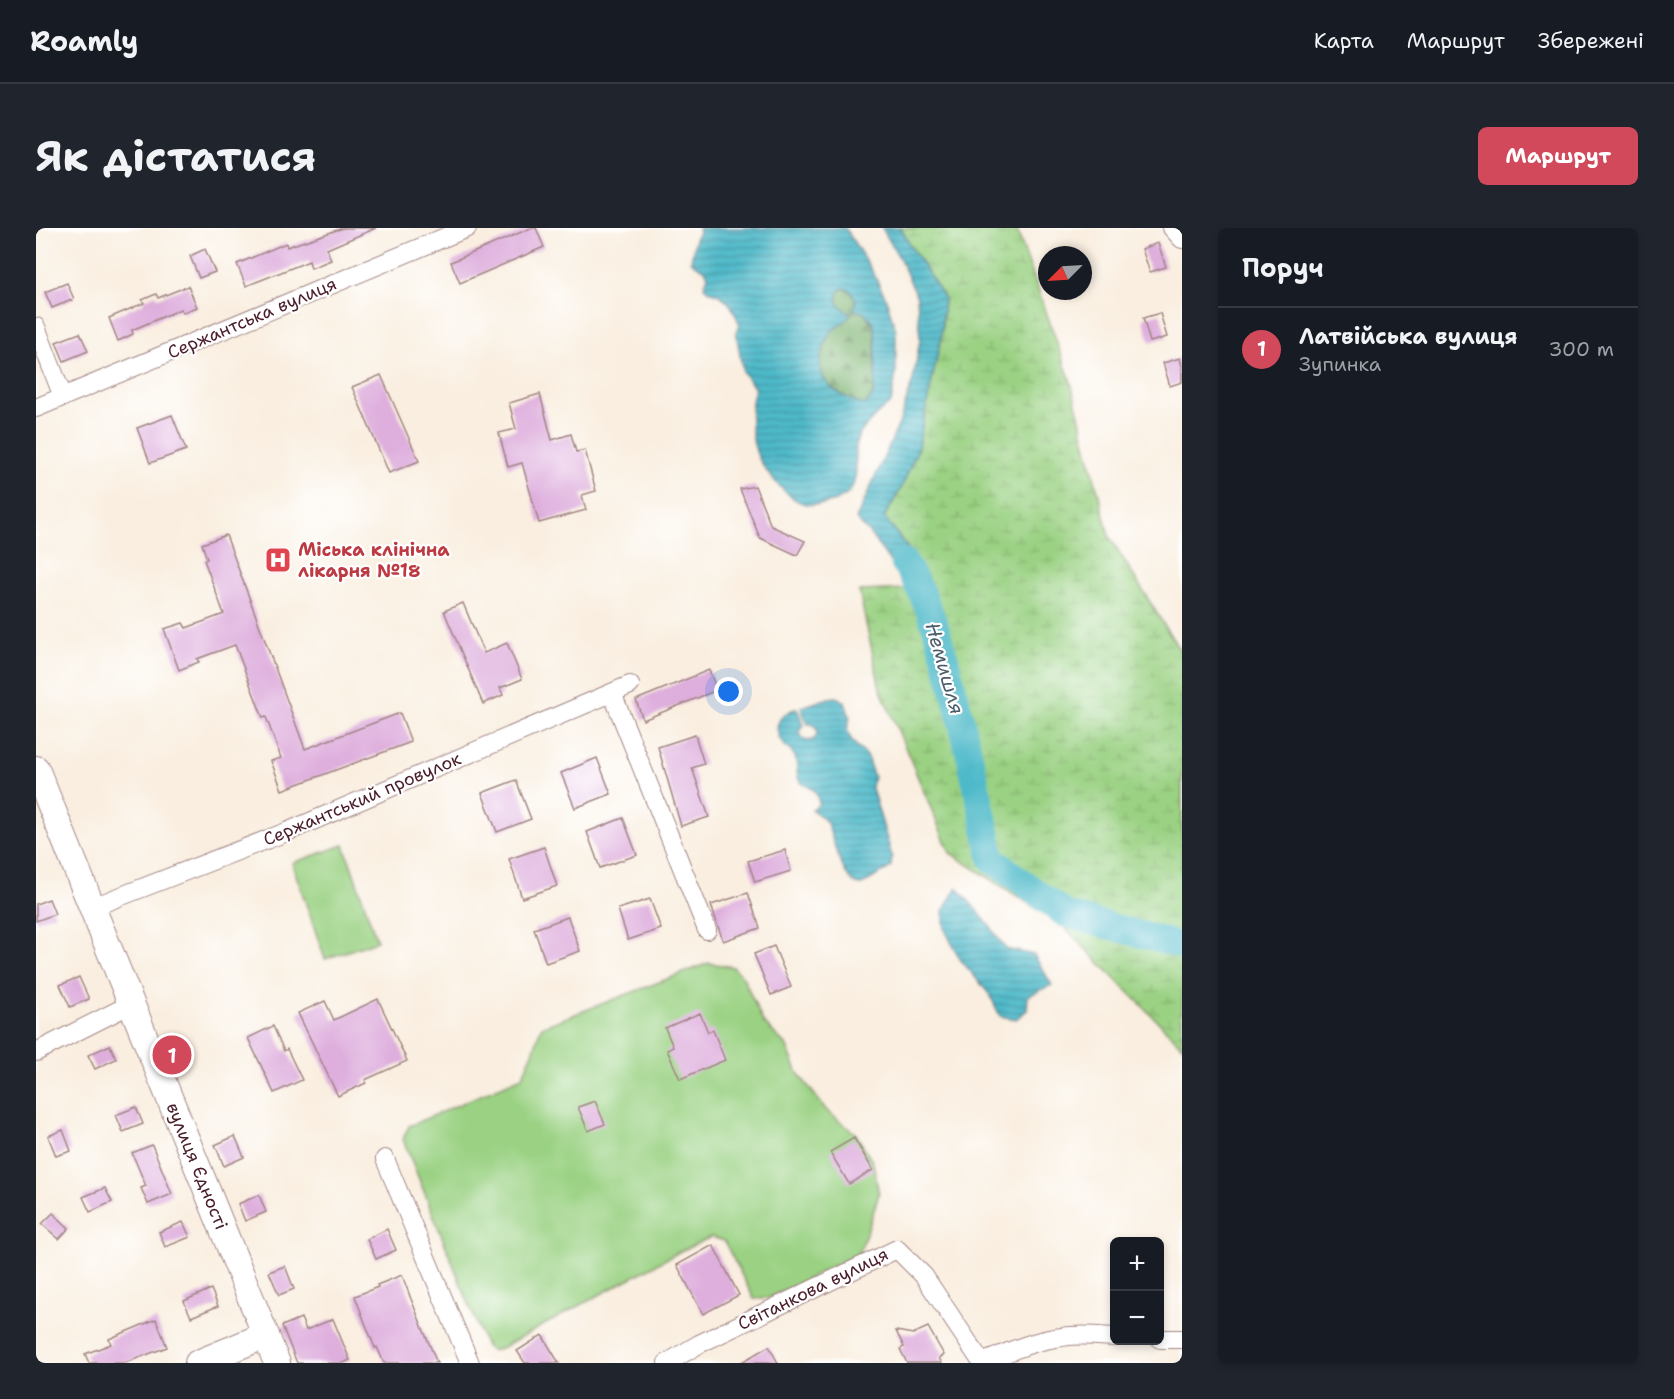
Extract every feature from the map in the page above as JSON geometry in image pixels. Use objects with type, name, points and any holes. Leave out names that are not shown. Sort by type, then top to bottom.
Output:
[{"type":"main road","name":"вулиця Єдності","points":[[36,768],[277,1363]]},
{"type":"main road","points":[[198,1363],[266,1335]]},
{"type":"street","name":"Сержантська вулиця","points":[[36,408],[467,228]]},
{"type":"street","points":[[1172,228],[1182,239]]},
{"type":"street","points":[[36,327],[63,397]]},
{"type":"street","name":"Сержантський провулок","points":[[93,907],[289,831],[630,685]]},
{"type":"street","points":[[612,693],[707,930]]},
{"type":"street","points":[[36,1053],[132,1004]]},
{"type":"street","points":[[385,1159],[470,1363]]},
{"type":"street","name":"Світанкова вулиця","points":[[667,1363],[699,1344],[897,1249],[924,1276],[982,1363]]},
{"type":"street","points":[[982,1363],[1023,1346],[1062,1337],[1110,1337]]},
{"type":"street","points":[[1164,1339],[1182,1339]]},
{"type":"green space","points":[[901,228],[1015,228],[1038,289],[1038,300],[1042,300],[1070,379],[1109,536],[1182,654],[1182,1046],[1062,925],[950,853],[880,688],[859,591],[910,589],[928,596],[926,575],[884,517],[901,489],[941,339],[944,298]]},
{"type":"green space","points":[[841,288],[852,293],[875,330],[874,388],[868,402],[863,406],[837,392],[824,379],[821,372],[822,352],[829,335],[850,314],[838,303],[837,296]]},
{"type":"green space","points":[[344,845],[377,941],[325,959],[292,863]]},
{"type":"green space","points":[[709,963],[733,967],[743,977],[763,1022],[786,1045],[798,1073],[827,1111],[856,1134],[873,1163],[879,1194],[859,1253],[769,1298],[754,1299],[724,1241],[711,1237],[493,1351],[486,1347],[403,1139],[409,1126],[522,1077],[541,1027]]},
{"type":"water","points":[[698,228],[845,228],[871,269],[885,296],[896,330],[896,373],[891,403],[859,435],[854,481],[848,493],[841,499],[818,505],[800,502],[779,485],[767,472],[759,458],[752,435],[751,420],[755,388],[743,373],[736,332],[740,325],[727,302],[704,287],[708,275],[691,261],[695,239],[699,233]],"holes":[[[842,288],[850,291],[856,300],[854,310],[867,316],[874,328],[876,359],[874,389],[871,398],[863,405],[836,391],[829,385],[821,370],[820,361],[829,335],[851,314],[838,303],[838,296]]]},
{"type":"water","points":[[882,228],[901,228],[944,297],[941,339],[917,451],[901,489],[884,517],[926,575],[928,596],[910,589],[870,534],[856,519],[899,424],[913,380],[920,340],[917,297],[901,261]]},
{"type":"water","points":[[836,697],[845,702],[850,718],[847,730],[852,741],[867,757],[874,778],[871,785],[892,856],[891,867],[862,885],[854,883],[849,878],[827,823],[812,810],[819,804],[817,797],[812,789],[799,780],[795,757],[779,738],[777,726],[781,717],[797,708],[803,725],[800,730],[801,736],[807,741],[813,740],[817,735],[817,728],[812,724],[807,724],[801,707]]},
{"type":"water","points":[[957,887],[1006,949],[1034,955],[1052,985],[1028,996],[1027,1010],[1016,1019],[1000,1016],[990,995],[960,959],[945,930],[943,911]]},
{"type":"building","points":[[343,228],[376,228],[327,249],[331,260],[311,268],[309,261],[246,286],[237,264],[286,243],[287,247]]},
{"type":"building","points":[[531,228],[536,228],[544,247],[460,283],[451,262]]},
{"type":"building","points":[[1158,243],[1166,267],[1150,272],[1142,249]]},
{"type":"building","points":[[205,249],[215,272],[199,278],[190,256]]},
{"type":"building","points":[[67,283],[74,299],[52,308],[45,292]]},
{"type":"building","points":[[188,286],[197,307],[183,313],[181,309],[132,330],[133,334],[118,341],[109,318],[144,303],[142,300],[156,294],[158,298]]},
{"type":"building","points":[[1160,313],[1167,337],[1150,342],[1143,318]]},
{"type":"building","points":[[80,333],[88,351],[64,361],[56,342]]},
{"type":"building","points":[[1180,358],[1182,382],[1170,386],[1163,363]]},
{"type":"building","points":[[381,375],[419,461],[389,473],[352,387]]},
{"type":"building","points":[[540,394],[552,440],[571,434],[576,452],[585,450],[596,491],[582,495],[586,510],[539,523],[522,463],[508,467],[499,433],[516,429],[509,403]]},
{"type":"building","points":[[172,415],[186,450],[150,463],[137,428]]},
{"type":"building","points":[[755,486],[771,526],[805,541],[797,555],[760,538],[740,489]]},
{"type":"building","points":[[226,535],[305,749],[400,713],[411,742],[282,790],[271,761],[281,758],[235,645],[197,659],[199,662],[179,670],[164,629],[183,623],[186,628],[224,614],[204,560],[207,559],[202,544]]},
{"type":"building","points":[[463,603],[484,653],[507,643],[522,679],[500,688],[503,695],[483,704],[444,611]]},
{"type":"building","points":[[709,670],[717,690],[643,720],[636,700]]},
{"type":"building","points":[[695,735],[704,764],[692,768],[709,817],[681,826],[658,747]]},
{"type":"building","points":[[597,758],[611,794],[575,808],[561,773]]},
{"type":"building","points":[[516,780],[531,819],[497,832],[482,793]]},
{"type":"building","points":[[623,818],[637,855],[600,868],[587,832]]},
{"type":"building","points":[[544,847],[557,886],[522,898],[509,859]]},
{"type":"building","points":[[785,850],[791,871],[755,882],[748,861]]},
{"type":"building","points":[[748,893],[760,928],[723,941],[711,905]]},
{"type":"building","points":[[49,899],[55,914],[36,921],[36,904]]},
{"type":"building","points":[[650,899],[661,929],[628,940],[618,909]]},
{"type":"building","points":[[568,917],[580,951],[546,963],[534,929]]},
{"type":"building","points":[[774,946],[791,987],[771,995],[754,954]]},
{"type":"building","points":[[79,977],[89,999],[70,1007],[60,985]]},
{"type":"building","points":[[378,999],[407,1061],[365,1080],[366,1083],[338,1096],[298,1013],[325,1001],[334,1020]]},
{"type":"building","points":[[700,1013],[708,1032],[713,1030],[725,1060],[680,1079],[667,1050],[673,1047],[665,1028]]},
{"type":"building","points":[[273,1026],[284,1051],[287,1049],[302,1080],[274,1093],[248,1038]]},
{"type":"building","points":[[110,1045],[116,1059],[95,1069],[88,1055]]},
{"type":"building","points":[[595,1101],[605,1124],[588,1131],[578,1107]]},
{"type":"building","points":[[136,1107],[143,1124],[123,1132],[116,1115]]},
{"type":"building","points":[[63,1130],[71,1151],[56,1156],[48,1136]]},
{"type":"building","points":[[235,1136],[244,1157],[224,1166],[215,1145]]},
{"type":"building","points":[[854,1138],[873,1170],[849,1184],[830,1152]]},
{"type":"building","points":[[152,1145],[172,1194],[148,1204],[141,1188],[146,1186],[132,1153]]},
{"type":"building","points":[[105,1188],[112,1202],[90,1212],[83,1197]]},
{"type":"building","points":[[259,1195],[266,1212],[245,1221],[238,1204]]},
{"type":"building","points":[[53,1213],[69,1228],[59,1239],[42,1224]]},
{"type":"building","points":[[183,1222],[190,1237],[165,1247],[159,1232]]},
{"type":"building","points":[[387,1229],[396,1250],[376,1259],[367,1239]]},
{"type":"building","points":[[713,1245],[739,1295],[703,1314],[677,1265]]},
{"type":"building","points":[[285,1266],[294,1289],[279,1295],[269,1272]]},
{"type":"building","points":[[402,1275],[437,1363],[384,1363],[377,1347],[375,1348],[355,1296]]},
{"type":"building","points":[[211,1289],[218,1306],[191,1317],[184,1301]]},
{"type":"building","points":[[301,1318],[306,1330],[333,1319],[350,1360],[343,1363],[297,1363],[282,1326]]},
{"type":"building","points":[[156,1319],[167,1347],[125,1363],[89,1363],[85,1354],[111,1344],[109,1339]]},
{"type":"building","points":[[928,1327],[944,1355],[939,1358],[942,1363],[907,1363],[900,1349],[904,1347],[896,1331],[913,1334]]},
{"type":"building","points":[[542,1335],[559,1363],[525,1363],[517,1351]]},
{"type":"building","points":[[769,1346],[778,1363],[740,1363]]},
{"type":"waterway","name":"Немишля","points":[[904,562],[923,596],[943,650],[992,859],[1065,914],[1182,946]]},
{"type":"place","name":"Міська клінічна лікарня №18","points":[[278,560]]},
{"type":"place","name":"Латвійська вулиця","points":[[172,1055]]}]
